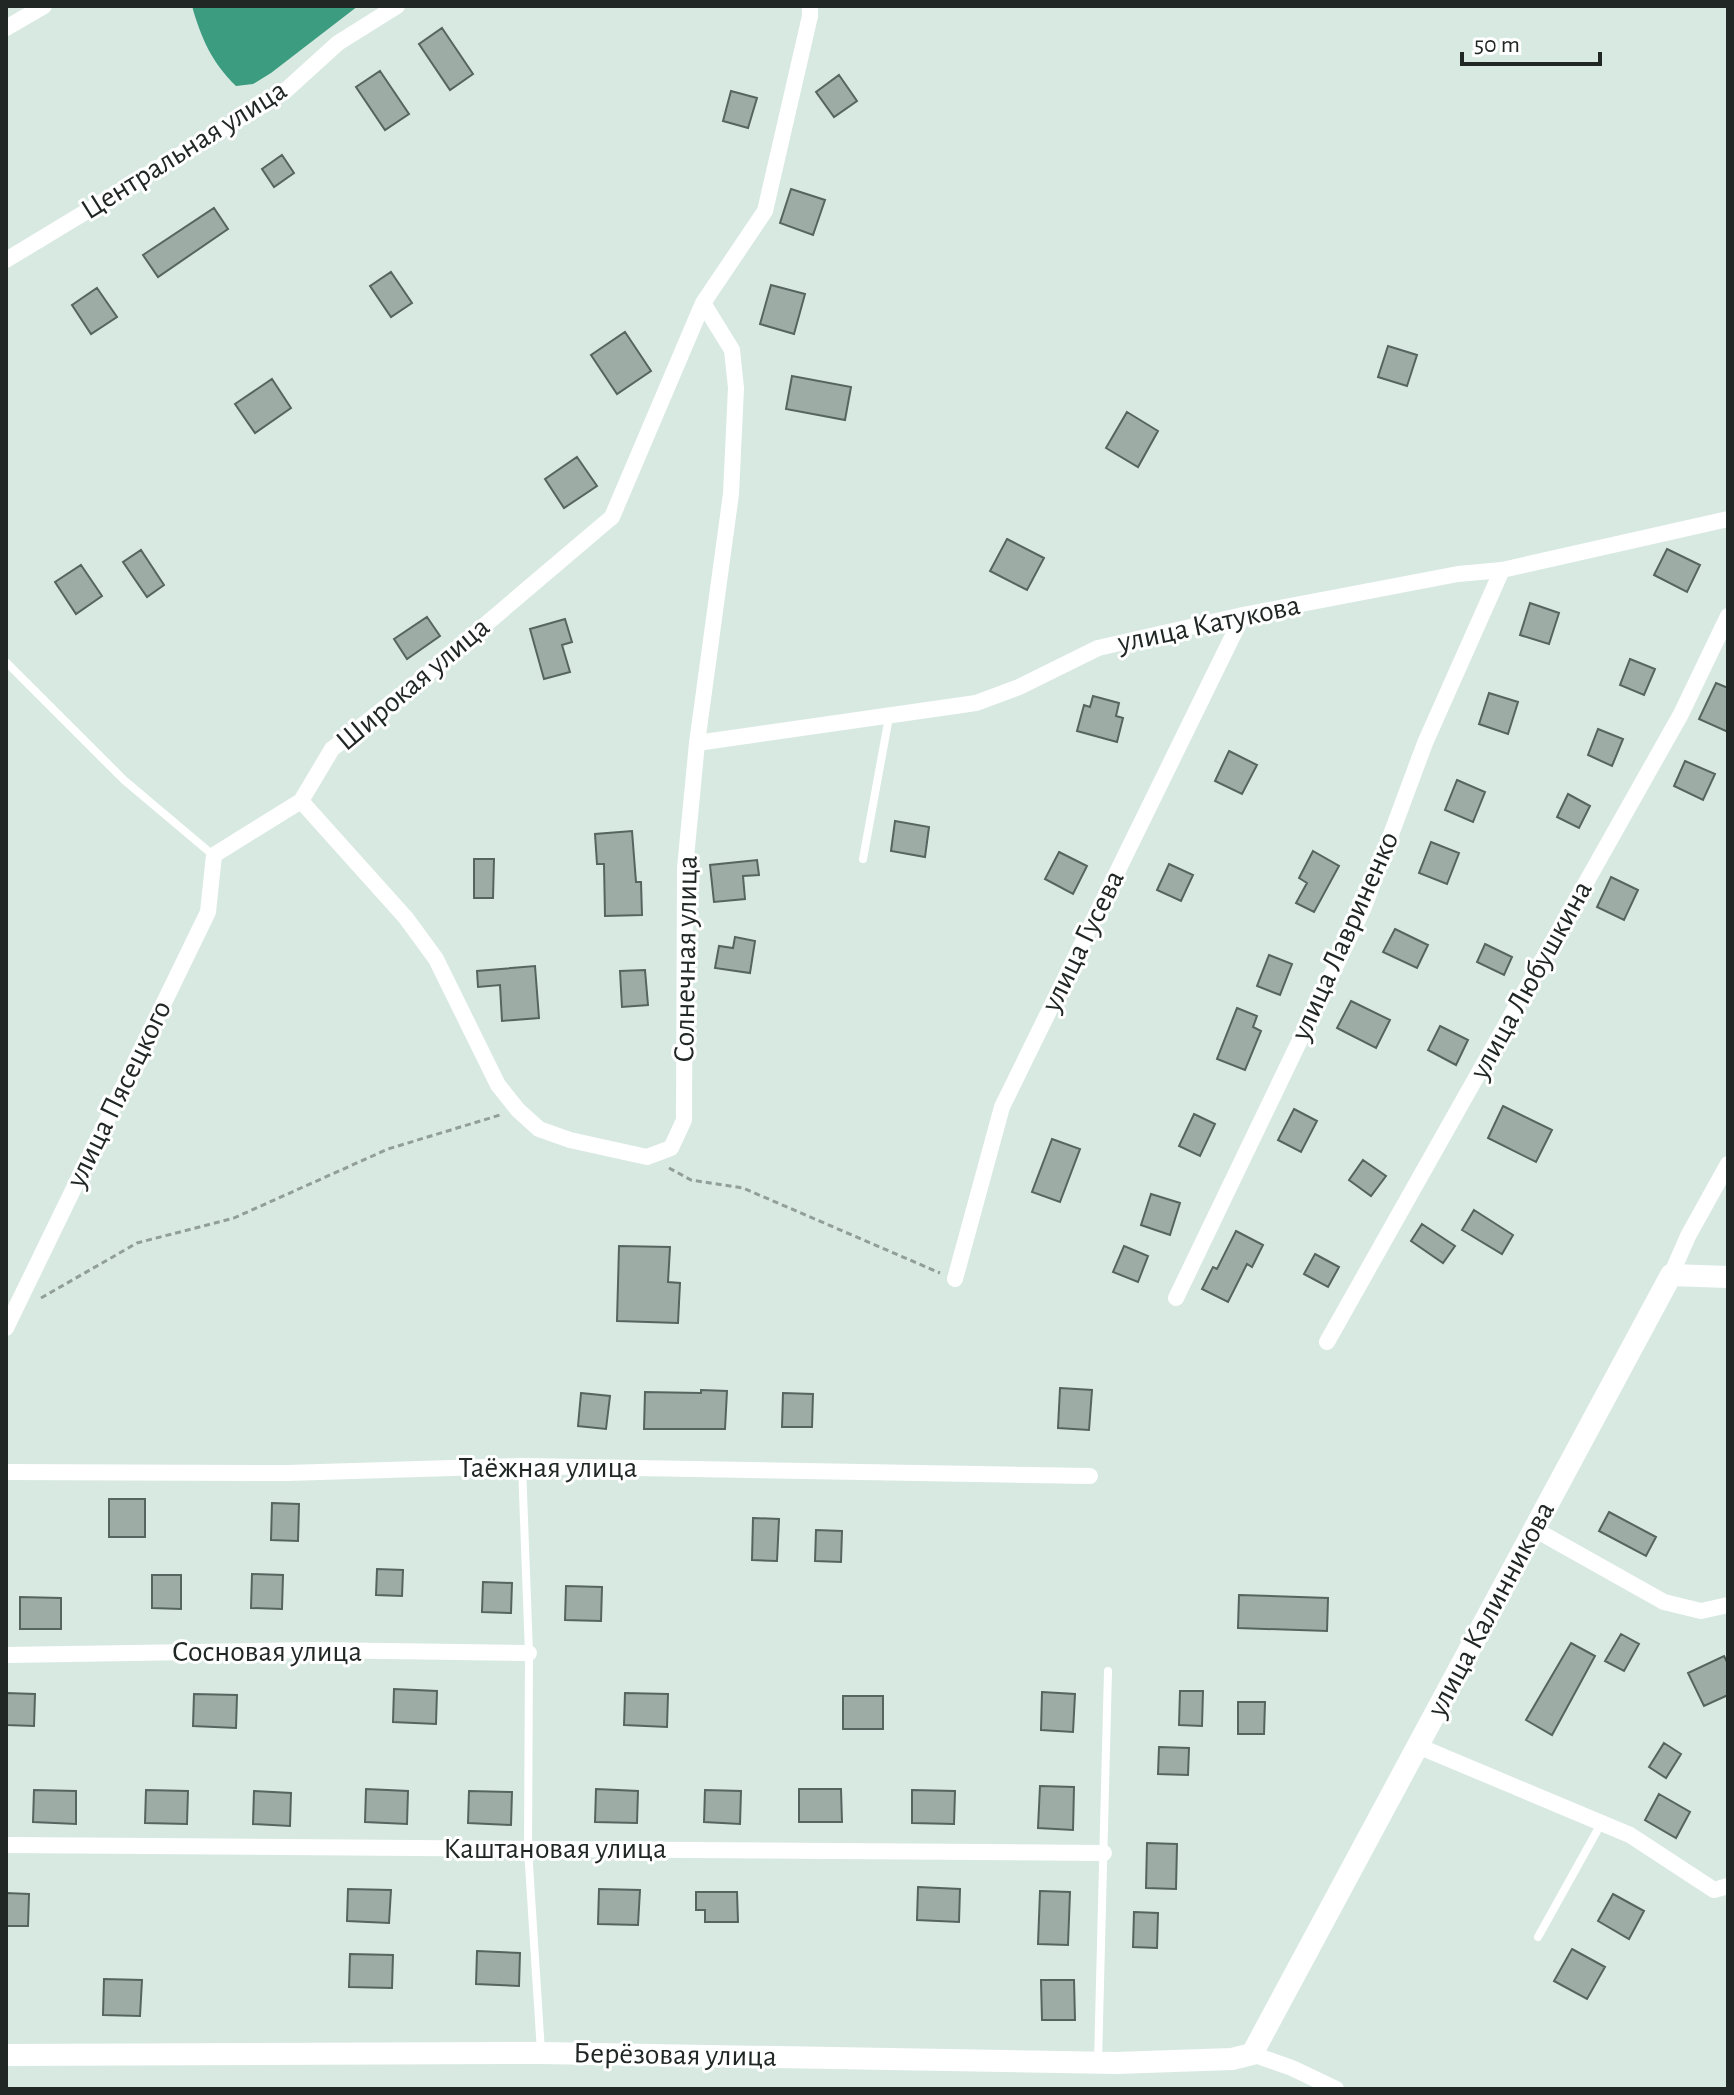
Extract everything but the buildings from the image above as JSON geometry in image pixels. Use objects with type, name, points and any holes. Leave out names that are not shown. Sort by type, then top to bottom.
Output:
[{"type":"main road","points":[[1671,1275],[1728,1277]]},
{"type":"main road","name":"улица Калинникова","points":[[1252,2054],[1671,1275]]},
{"type":"main road","name":"Берёзовая улица","points":[[6,2055],[541,2053],[1098,2062],[1232,2059],[1252,2054]]},
{"type":"street","points":[[6,28],[44,6]]},
{"type":"street","name":"Центральная улица","points":[[6,260],[284,92],[338,43],[397,6]]},
{"type":"street","name":"Широкая улица","points":[[301,801],[332,749],[419,681],[612,517],[703,303],[765,211],[810,6]]},
{"type":"street","name":"Солнечная улица","points":[[647,1157],[671,1148],[684,1120],[685,868],[697,743],[731,494],[736,388],[732,350],[703,303]]},
{"type":"street","name":"улица Катукова","points":[[697,743],[976,703],[1019,687],[1098,648],[1243,615],[1458,574],[1502,570],[1728,519]]},
{"type":"street","name":"улица Лавриненко","points":[[1176,1298],[1364,907],[1425,743],[1502,570]]},
{"type":"street","name":"улица Гусева","points":[[955,1279],[1002,1107],[1243,615]]},
{"type":"street","name":"улица Любушкина","points":[[1327,1342],[1681,714],[1728,616]]},
{"type":"street","points":[[214,855],[301,801],[406,918],[436,959],[498,1085],[518,1110],[539,1129],[560,1137],[647,1157]]},
{"type":"street","name":"улица Пясецкого","points":[[10,1321],[208,912],[214,855]]},
{"type":"street","name":"улица Калинникова","points":[[1671,1275],[1688,1236],[1728,1164]]},
{"type":"street","name":"Таёжная улица","points":[[6,1472],[287,1473],[522,1466],[1090,1476]]},
{"type":"street","points":[[1534,1529],[1664,1602],[1701,1611],[1728,1605]]},
{"type":"street","name":"Сосновая улица","points":[[6,1655],[315,1650],[529,1653]]},
{"type":"street","points":[[1418,1746],[1630,1835],[1714,1890],[1728,1886]]},
{"type":"street","name":"Каштановая улица","points":[[6,1845],[1104,1853]]},
{"type":"street","name":"Берёзовая улица","points":[[1252,2054],[1292,2068],[1336,2089]]},
{"type":"lane","points":[[6,662],[124,780],[214,855]]},
{"type":"lane","points":[[863,859],[889,717]]},
{"type":"lane","points":[[522,1466],[529,1653],[528,1849],[541,2053]]},
{"type":"lane","points":[[1098,2062],[1108,1671]]},
{"type":"lane","points":[[1538,1937],[1602,1822]]},
{"type":"path","points":[[10,1321],[137,1243],[234,1218],[388,1149],[518,1110]]},
{"type":"path","points":[[647,1157],[691,1180],[743,1188],[955,1279]]},
{"type":"shaded area","points":[[192,6],[358,6],[271,73],[253,84],[236,86],[208,49]]}]
